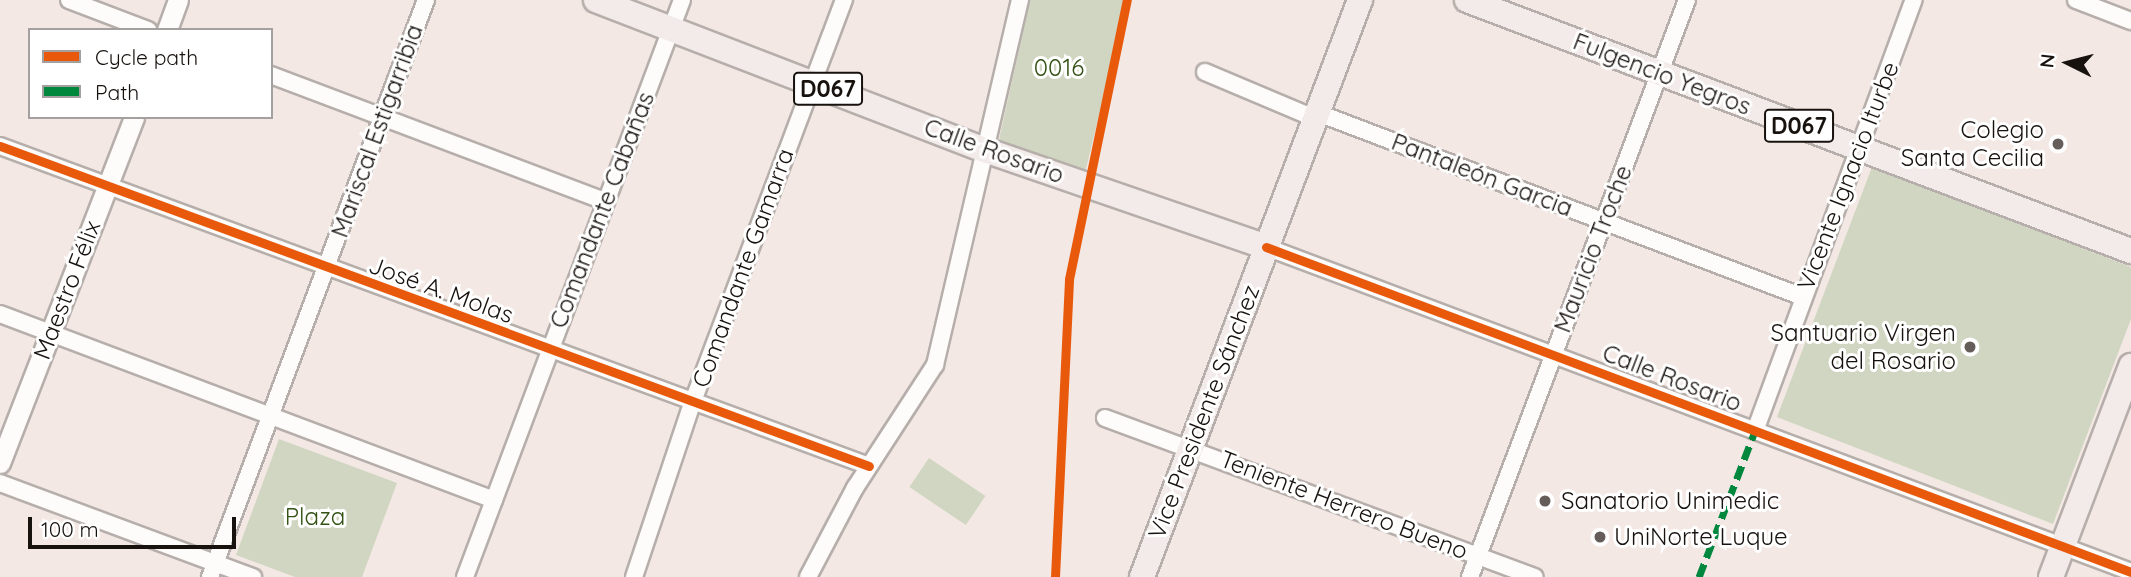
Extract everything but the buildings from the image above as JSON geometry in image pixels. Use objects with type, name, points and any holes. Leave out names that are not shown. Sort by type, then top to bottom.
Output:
[{"type":"main road","name":"Calle Rosario","points":[[596,0],[985,150],[1266,247]]},
{"type":"main road","name":"Vice Presidente Sánchez","points":[[1142,577],[1360,0]]},
{"type":"main road","name":"Fulgencio Yegros","points":[[1467,0],[2131,251]]},
{"type":"main road","points":[[2052,577],[2131,366]]},
{"type":"street","points":[[69,0],[143,28]]},
{"type":"street","points":[[168,28],[178,0]]},
{"type":"street","name":"Mariscal Estigarribia","points":[[213,570],[426,0]]},
{"type":"street","name":"Comandante Cabañas","points":[[465,577],[682,0]]},
{"type":"street","name":"Comandante Gamarra","points":[[634,577],[692,404],[844,0]]},
{"type":"street","name":"Mauricio Troche","points":[[1470,577],[1687,0]]},
{"type":"street","name":"Vicente Ignacio Iturbe","points":[[1755,430],[1914,0]]},
{"type":"street","points":[[2076,0],[2131,21]]},
{"type":"street","points":[[808,577],[869,467],[935,365],[985,150],[1015,2]]},
{"type":"street","name":"Pantaleón Garcia","points":[[1205,72],[1803,297]]},
{"type":"street","points":[[273,76],[606,201]]},
{"type":"street","name":"Maestro Félix","points":[[0,463],[133,119]]},
{"type":"street","name":"José A. Molas","points":[[0,146],[692,404],[869,467]]},
{"type":"street","name":"Calle Rosario","points":[[1266,247],[2131,572]]},
{"type":"street","points":[[0,314],[494,500]]},
{"type":"street","name":"Teniente Herrero Bueno","points":[[1105,418],[1191,447],[1535,577]]},
{"type":"street","points":[[0,484],[213,570],[253,577]]},
{"type":"green space","name":"0016","points":[[1030,0],[1127,0],[1085,173],[998,144]]},
{"type":"green space","points":[[1872,167],[2131,267],[2131,319],[2053,524],[1777,417]]},
{"type":"green space","name":"Plaza","points":[[279,439],[397,483],[362,577],[295,577],[236,555]]},
{"type":"green space","points":[[929,458],[985,496],[966,525],[909,487]]},
{"type":"marked path","points":[[1699,577],[1755,431]]},
{"type":"cycle path","points":[[1055,577],[1069,279],[1127,0]]},
{"type":"cycle path","points":[[0,146],[869,466]]},
{"type":"cycle path","points":[[1266,247],[2131,572]]},
{"type":"place","name":"Colegio Santa Cecilia","points":[[2058,144]]},
{"type":"place","name":"Santuario Virgen del Rosario","points":[[1970,347]]},
{"type":"place","name":"Sanatorio Unimedic","points":[[1545,501]]},
{"type":"place","name":"UniNorte Luque","points":[[1600,537]]}]
